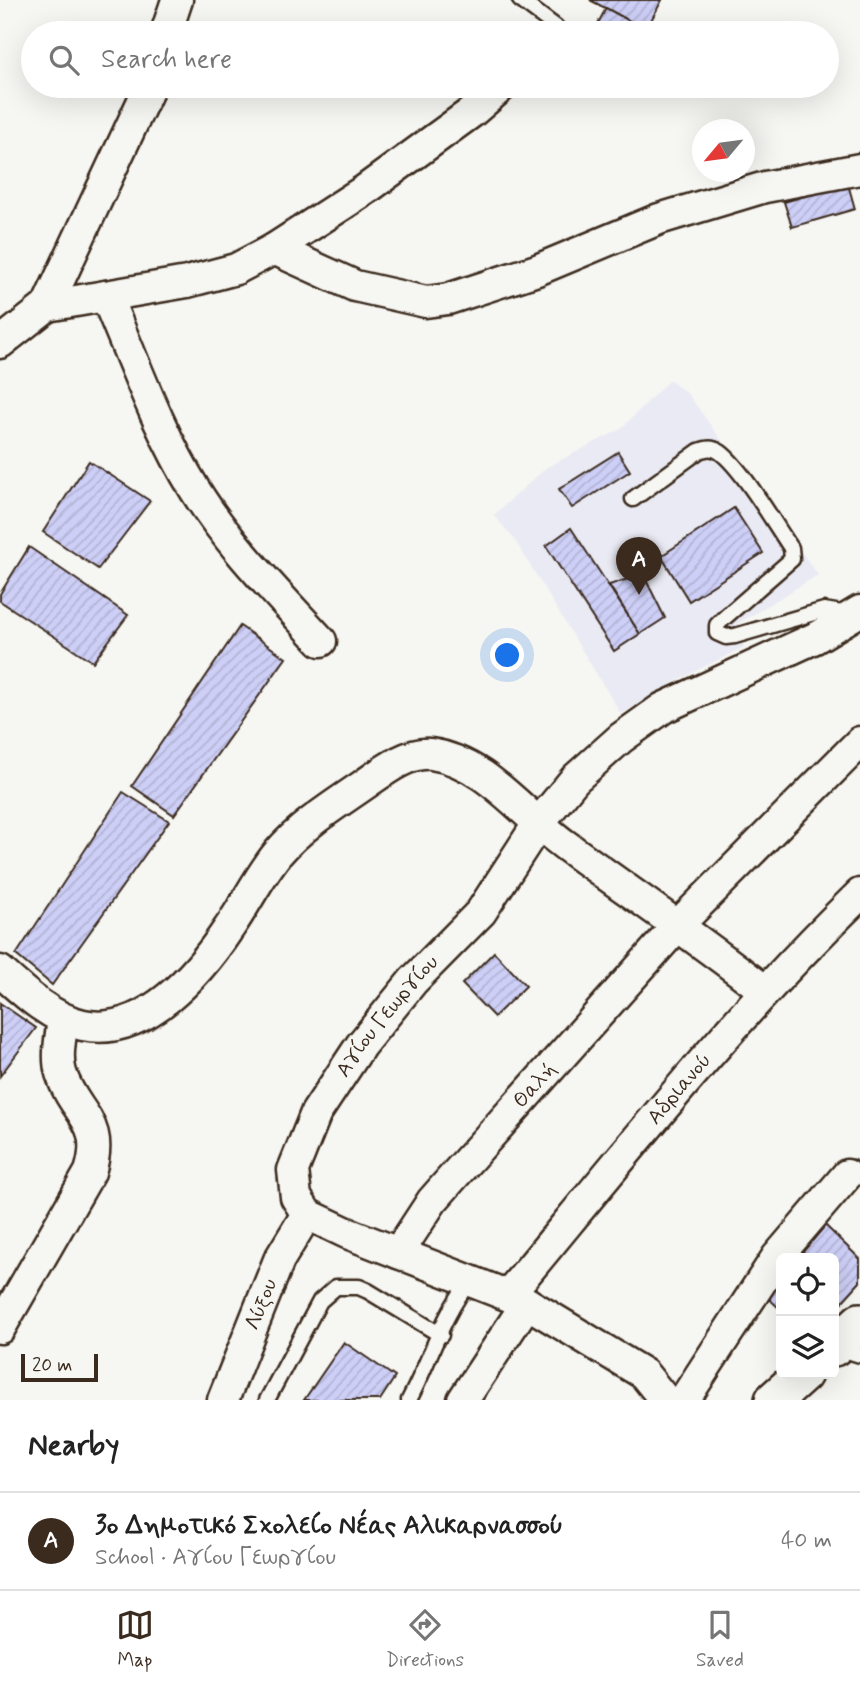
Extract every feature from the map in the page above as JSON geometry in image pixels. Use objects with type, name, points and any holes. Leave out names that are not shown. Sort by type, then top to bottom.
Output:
[{"type":"street","points":[[170,21],[177,0]]},
{"type":"street","points":[[0,343],[47,306],[144,98]]},
{"type":"street","points":[[47,306],[223,273],[274,249],[408,160],[487,98]]},
{"type":"street","points":[[274,249],[355,286],[426,302],[448,299],[537,270],[659,219],[765,187],[860,169]]},
{"type":"street","points":[[106,296],[166,434],[195,490],[256,570],[321,640]]},
{"type":"street","name":"Αγίου Γεωργίου","points":[[307,1214],[296,1198],[293,1170],[316,1113],[398,998],[493,898],[538,824],[576,779],[649,716],[693,692],[815,638],[856,614]]},
{"type":"street","name":"Θαλή","points":[[398,1253],[446,1185],[679,924],[860,742]]},
{"type":"street","points":[[0,971],[63,1019],[92,1027],[113,1025],[137,1018],[160,1003],[216,947],[271,862],[287,844],[377,776],[409,758],[433,754],[464,765],[485,777],[538,824],[679,924],[765,991]]},
{"type":"street","name":"Αδριανού","points":[[463,1400],[517,1299],[694,1071],[765,991],[859,897]]},
{"type":"street","points":[[0,1328],[90,1172],[97,1149],[92,1130],[61,1073],[59,1050],[63,1019]]},
{"type":"street","points":[[684,1400],[777,1257],[847,1175]]},
{"type":"street","points":[[307,1214],[517,1299],[644,1374],[665,1400]]},
{"type":"street","name":"Λύξου","points":[[223,1400],[279,1260],[307,1214]]},
{"type":"street","points":[[839,1342],[860,1322]]},
{"type":"street","points":[[774,1400],[797,1379]]},
{"type":"lane","points":[[520,0],[548,21]]},
{"type":"lane","points":[[633,499],[699,451],[709,448],[716,450],[731,463],[791,548],[792,559],[723,619],[717,625],[717,633],[726,637],[735,636],[824,610],[856,614]]},
{"type":"lane","points":[[409,1400],[441,1335],[455,1299],[470,1281]]},
{"type":"lane","points":[[267,1400],[320,1301],[336,1287],[359,1287],[368,1291],[441,1335]]},
{"type":"lane","points":[[839,1349],[860,1355]]},
{"type":"shaded area","points":[[669,380],[688,394],[818,575],[734,626],[744,647],[680,679],[621,714],[514,539],[494,515],[547,467],[621,429]]},
{"type":"building","points":[[590,0],[662,0],[651,21],[629,21]]},
{"type":"building","points":[[606,8],[630,21],[599,21]]},
{"type":"building","points":[[848,184],[855,209],[792,227],[784,202]]},
{"type":"building","points":[[618,452],[630,471],[572,508],[559,489]]},
{"type":"building","points":[[89,461],[150,501],[98,569],[43,532]]},
{"type":"building","points":[[734,508],[763,553],[689,601],[661,556]]},
{"type":"building","points":[[571,528],[640,634],[614,651],[546,546]]},
{"type":"building","points":[[29,547],[128,615],[93,662],[0,601],[0,594]]},
{"type":"building","points":[[643,574],[665,618],[640,634],[609,585]]},
{"type":"building","points":[[240,626],[286,658],[174,815],[132,786]]},
{"type":"building","points":[[123,792],[169,821],[52,985],[16,955]]},
{"type":"building","points":[[494,952],[526,986],[494,1017],[462,984]]},
{"type":"building","points":[[0,1003],[36,1028],[0,1076]]},
{"type":"building","points":[[825,1225],[860,1259],[860,1282],[839,1305],[839,1253],[801,1253]]},
{"type":"building","points":[[776,1283],[776,1305],[765,1295]]},
{"type":"building","points":[[344,1342],[395,1377],[380,1400],[304,1400]]},
{"type":"place","name":"3ο Δημοτικό Σχολείο Νέας Αλικαρνασσού","points":[[639,595]]}]
